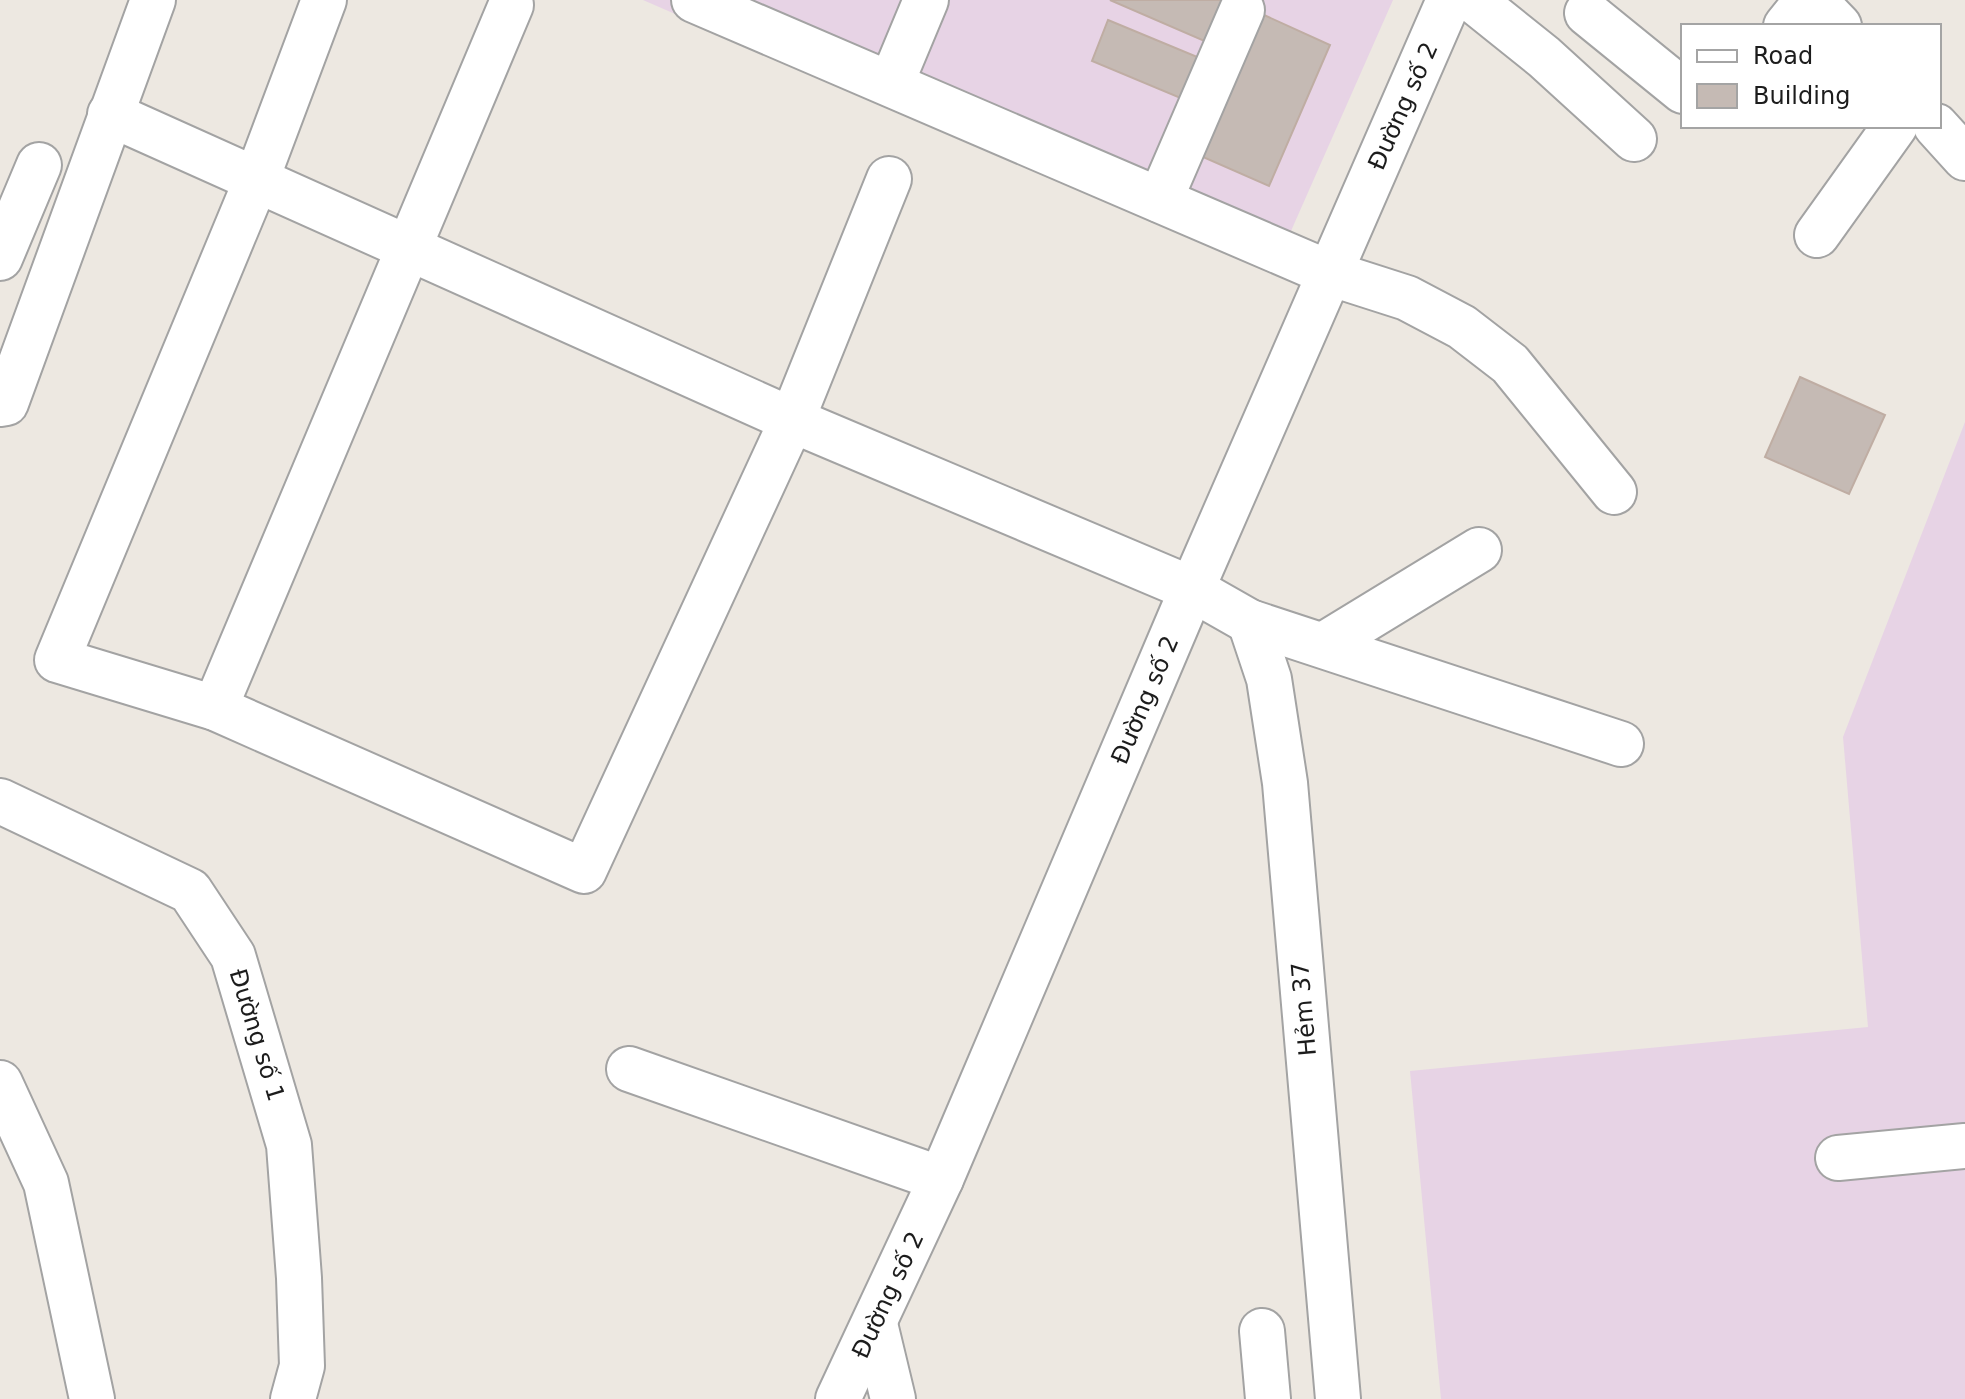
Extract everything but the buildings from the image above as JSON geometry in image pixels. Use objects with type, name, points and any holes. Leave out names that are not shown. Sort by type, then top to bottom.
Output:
[{"type":"street","points":[[0,404],[6,403],[153,0]]},
{"type":"street","points":[[324,0],[256,181],[57,660],[215,708],[584,871],[792,420],[889,179]]},
{"type":"street","points":[[694,0],[1329,273],[1407,298],[1462,327],[1510,364],[1614,492]]},
{"type":"street","points":[[891,84],[926,0]]},
{"type":"street","name":"Đường số 2","points":[[838,1399],[941,1179],[1192,589],[1449,0]]},
{"type":"street","points":[[1473,0],[1544,57],[1634,139]]},
{"type":"street","points":[[1788,24],[1807,0]]},
{"type":"street","points":[[1814,0],[1837,24]]},
{"type":"street","points":[[215,708],[511,5]]},
{"type":"street","points":[[1160,200],[1242,10]]},
{"type":"street","points":[[1587,13],[1681,89]]},
{"type":"street","points":[[110,114],[792,420],[1192,589],[1250,622],[1325,644],[1621,744]]},
{"type":"street","points":[[1817,235],[1894,128]]},
{"type":"street","points":[[1938,128],[1965,158]]},
{"type":"street","points":[[0,258],[39,165]]},
{"type":"street","points":[[1325,644],[1479,550]]},
{"type":"street","name":"Hẻm 37","points":[[1250,622],[1269,679],[1285,783],[1338,1399]]},
{"type":"street","name":"Đường số 1","points":[[0,801],[190,891],[233,956],[289,1145],[302,1366],[293,1399]]},
{"type":"street","points":[[629,1069],[941,1179]]},
{"type":"street","points":[[0,1083],[46,1183],[92,1399]]},
{"type":"street","points":[[1838,1158],[1965,1146]]},
{"type":"street","points":[[875,1324],[893,1399]]},
{"type":"street","points":[[1262,1331],[1268,1399]]},
{"type":"shaded area","points":[[643,0],[1393,0],[1272,274]]},
{"type":"shaded area","points":[[1965,422],[1965,1399],[1441,1399],[1410,1071],[1868,1027],[1843,737]]}]
